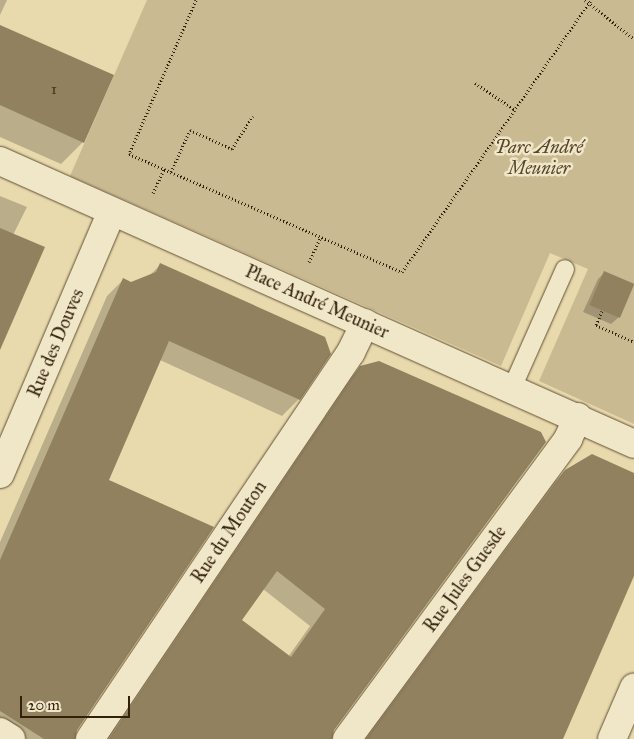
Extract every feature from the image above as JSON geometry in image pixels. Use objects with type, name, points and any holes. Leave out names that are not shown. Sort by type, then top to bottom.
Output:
[{"type":"street","name":"Place André Meunier","points":[[0,161],[578,417],[634,444]]},
{"type":"street","name":"Rue des Douves","points":[[0,474],[112,212]]},
{"type":"street","name":"Rue du Mouton","points":[[90,739],[351,352],[365,323]]},
{"type":"street","name":"Rue Jules Guesde","points":[[346,739],[568,439],[578,417]]},
{"type":"street","points":[[612,739],[634,688]]},
{"type":"street","points":[[0,732],[11,739]]},
{"type":"lane","points":[[512,388],[565,269]]},
{"type":"path","points":[[196,0],[129,154],[402,272],[588,1],[634,39]]},
{"type":"path","points":[[475,83],[514,109]]},
{"type":"path","points":[[171,172],[190,130],[232,149],[253,116]]},
{"type":"path","points":[[150,201],[164,169]]},
{"type":"path","points":[[602,311],[596,325],[634,342]]},
{"type":"green space","name":"Parc André Meunier","points":[[147,0],[634,0],[634,424],[539,381],[588,269],[550,253],[501,366],[70,176]]},
{"type":"building","points":[[0,25],[114,75],[84,143],[0,105]]},
{"type":"building","points":[[0,228],[45,247],[0,350]]},
{"type":"building","points":[[160,263],[325,337],[331,354],[300,400],[169,341],[109,480],[214,527],[77,730],[75,739],[44,739],[0,711],[0,560],[123,278],[131,282],[156,272]]},
{"type":"building","points":[[604,271],[634,284],[620,318],[590,305]]},
{"type":"building","points":[[379,361],[541,432],[546,442],[334,730],[332,739],[109,739],[360,366]],"holes":[[[277,571],[325,609],[291,657],[242,620]]]},
{"type":"building","points":[[592,454],[634,473],[634,576],[563,739],[366,739],[565,470]]}]
